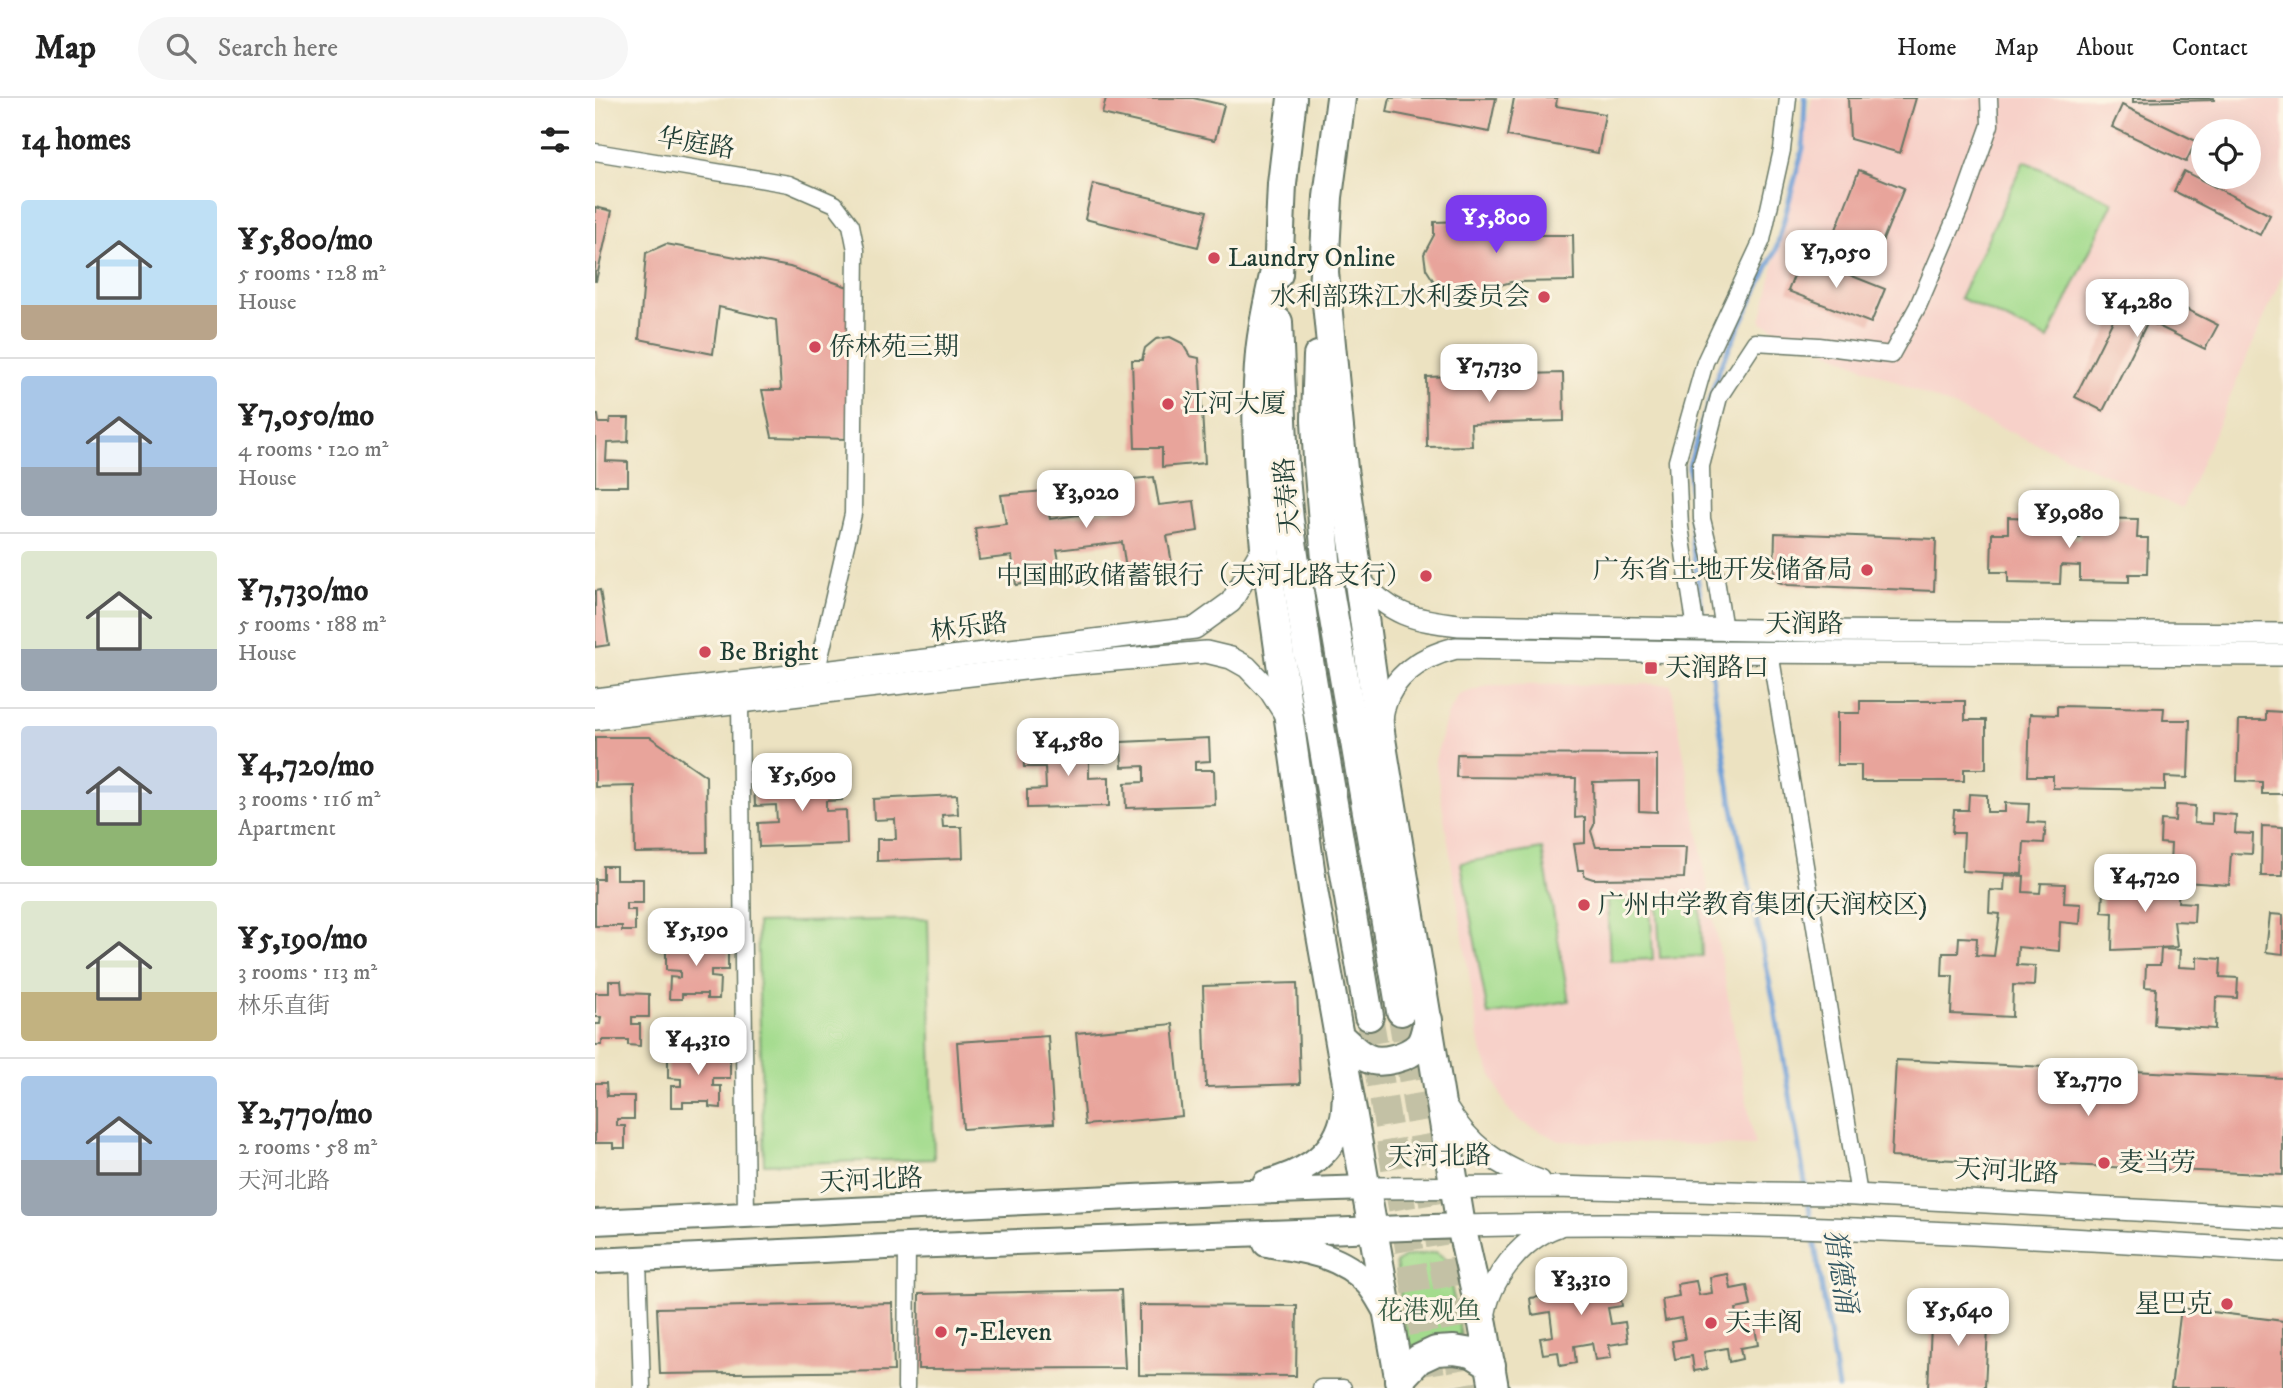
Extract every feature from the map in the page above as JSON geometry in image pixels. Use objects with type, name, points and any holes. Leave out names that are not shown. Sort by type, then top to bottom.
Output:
[{"type":"highway","name":"天寿路","points":[[1292,98],[1277,258],[1284,467],[1289,520],[1311,668],[1369,1016]]},
{"type":"highway","name":"天寿路","points":[[1341,98],[1328,197],[1319,330],[1316,420],[1321,518],[1328,584],[1401,1011]]},
{"type":"highway","points":[[1277,258],[1265,317],[1259,373],[1260,501],[1273,613],[1311,877],[1400,1384]]},
{"type":"highway","points":[[1324,272],[1343,469],[1381,739],[1454,1186],[1492,1377]]},
{"type":"highway","points":[[1340,1037],[1367,1059],[1391,1059],[1418,1046],[1424,1038],[1429,1020]]},
{"type":"highway","points":[[1400,1384],[1419,1359],[1436,1351],[1472,1353],[1492,1377]]},
{"type":"main road","points":[[1220,1193],[1285,1178],[1305,1169],[1321,1156],[1342,1122],[1346,1091],[1340,1037]]},
{"type":"main road","name":"天河北路","points":[[595,1223],[1367,1188]]},
{"type":"main road","points":[[595,1261],[907,1246],[1461,1226]]},
{"type":"main road","points":[[1214,1236],[1324,1255],[1343,1265],[1368,1284],[1388,1315]]},
{"type":"street","points":[[1711,630],[1680,527],[1677,461],[1705,362],[1762,240],[1782,150],[1788,98]]},
{"type":"street","points":[[1711,630],[1715,573],[1702,519],[1701,466],[1719,397],[1755,342],[1819,346],[1891,355],[1918,306],[1963,201],[1990,125],[1989,98]]},
{"type":"street","name":"华庭路","points":[[595,152],[789,184],[835,204],[851,225],[856,250],[853,514],[813,685]]},
{"type":"street","name":"林乐路","points":[[595,719],[740,702],[813,685],[1195,628],[1231,602],[1262,549],[1260,501]]},
{"type":"street","name":"天润路","points":[[1358,578],[1372,595],[1395,610],[1421,621],[1512,627],[2283,634]]},
{"type":"street","name":"天润路","points":[[1381,739],[1383,708],[1394,686],[1412,666],[1434,654],[1456,648],[2283,655]]},
{"type":"street","name":"林乐路","points":[[595,699],[813,685],[1206,652],[1231,658],[1256,675],[1290,722]]},
{"type":"street","points":[[1770,652],[1859,1195]]},
{"type":"street","points":[[740,702],[746,1216]]},
{"type":"street","points":[[1441,1100],[1457,1127],[1484,1153],[1517,1173],[1556,1187]]},
{"type":"street","name":"天河北路","points":[[1367,1188],[1556,1187],[1836,1194],[2283,1218]]},
{"type":"street","points":[[1461,1226],[1568,1223],[1780,1226],[2283,1251]]},
{"type":"street","points":[[1483,1324],[1490,1295],[1512,1259],[1540,1232],[1568,1223]]},
{"type":"street","points":[[907,1246],[907,1388]]},
{"type":"street","points":[[638,1259],[642,1388]]},
{"type":"street","points":[[1321,1388],[1343,1388]]},
{"type":"shaded area","points":[[1812,98],[2283,98],[2283,274],[2182,508],[1761,322]]},
{"type":"shaded area","name":"广州中学教育集团(天润校区)","points":[[1671,684],[1755,1146],[1560,1141],[1521,1122],[1507,1109],[1481,1050],[1435,760],[1447,716],[1459,695],[1488,685]]},
{"type":"green space","points":[[2024,161],[2113,202],[2048,339],[1960,298]]},
{"type":"green space","points":[[1542,849],[1569,1001],[1488,1015],[1461,863]]},
{"type":"green space","points":[[1700,895],[1702,956],[1660,958],[1657,897]]},
{"type":"green space","points":[[1650,898],[1653,959],[1610,961],[1607,899]]},
{"type":"green space","points":[[928,919],[934,1159],[764,1164],[757,923]]},
{"type":"green space","name":"花港观鱼","points":[[1436,1252],[1446,1259],[1461,1336],[1437,1336],[1408,1349],[1396,1263],[1404,1257]]},
{"type":"building","points":[[1106,98],[1193,98],[1224,105],[1215,140],[1102,114]]},
{"type":"building","points":[[1390,98],[1496,98],[1489,132],[1387,112]]},
{"type":"building","points":[[1514,98],[1557,98],[1556,106],[1605,114],[1598,153],[1507,136]]},
{"type":"building","points":[[1848,98],[1916,98],[1900,153],[1850,139]]},
{"type":"building","points":[[2133,98],[2214,98],[2214,100],[2133,102]]},
{"type":"building","points":[[2122,105],[2191,139],[2191,152],[2186,162],[2112,127]]},
{"type":"building","points":[[1859,170],[1904,188],[1874,262],[1830,245]]},
{"type":"building","points":[[2184,171],[2191,175],[2191,189],[2219,189],[2270,215],[2260,235],[2174,191]]},
{"type":"building","points":[[1093,184],[1207,211],[1198,247],[1085,219]]},
{"type":"building","points":[[595,207],[612,211],[596,281],[595,281]]},
{"type":"building","points":[[1538,219],[1539,235],[1573,235],[1574,281],[1511,282],[1463,296],[1440,291],[1426,269],[1424,254],[1434,235],[1434,222]]},
{"type":"building","name":"侨林苑三期","points":[[666,244],[790,267],[854,289],[847,439],[772,437],[762,390],[781,390],[776,320],[719,307],[713,354],[639,339],[646,253]]},
{"type":"building","points":[[1802,256],[1885,289],[1871,323],[1788,291]]},
{"type":"building","points":[[2132,282],[2218,325],[2205,349],[2148,321],[2103,411],[2075,397]]},
{"type":"building","name":"江河大厦","points":[[1170,337],[1182,343],[1190,356],[1199,358],[1205,463],[1162,467],[1162,448],[1135,448],[1132,360],[1142,360],[1145,348],[1156,339]]},
{"type":"building","points":[[1563,373],[1564,421],[1471,424],[1472,446],[1427,447],[1426,377]]},
{"type":"building","points":[[595,415],[598,415],[599,423],[609,423],[610,418],[629,418],[628,442],[607,443],[606,461],[628,462],[628,486],[595,486]]},
{"type":"building","points":[[1154,477],[1159,505],[1194,501],[1198,531],[1167,536],[1172,563],[1126,570],[1122,542],[1057,550],[1062,577],[1016,585],[1012,556],[979,560],[975,528],[1006,524],[1001,495],[1044,491],[1050,519],[1116,510],[1111,481]]},
{"type":"building","points":[[2008,517],[2065,519],[2065,538],[2080,538],[2081,518],[2138,519],[2137,538],[2148,538],[2147,574],[2129,574],[2129,582],[2080,581],[2080,566],[2061,565],[2060,584],[2008,583],[2008,572],[1991,572],[1992,533],[2008,533]]},
{"type":"building","points":[[1775,533],[1936,539],[1934,591],[1788,585],[1778,582],[1774,572]]},
{"type":"building","points":[[600,590],[609,645],[595,647],[595,591]]},
{"type":"building","points":[[1860,701],[1965,701],[1965,720],[1986,720],[1986,769],[1964,769],[1964,781],[1861,781],[1861,765],[1837,765],[1837,713],[1860,713]]},
{"type":"building","points":[[2057,706],[2164,708],[2163,720],[2190,720],[2188,778],[2165,777],[2165,790],[2053,788],[2053,776],[2028,776],[2030,714],[2057,715]]},
{"type":"building","points":[[2266,711],[2283,712],[2283,794],[2262,794],[2262,782],[2237,781],[2239,720],[2266,720]]},
{"type":"building","points":[[595,737],[650,737],[706,776],[707,852],[635,853],[634,786],[595,787]]},
{"type":"building","points":[[1209,738],[1210,761],[1195,762],[1195,770],[1214,770],[1215,805],[1126,808],[1125,783],[1144,782],[1144,766],[1122,767],[1121,742]]},
{"type":"building","points":[[1104,746],[1105,762],[1089,762],[1089,778],[1109,777],[1109,806],[1027,808],[1027,790],[1046,789],[1045,767],[1024,767],[1023,749]]},
{"type":"building","points":[[1457,754],[1657,755],[1657,812],[1639,811],[1639,781],[1593,782],[1594,825],[1591,831],[1596,847],[1686,847],[1684,878],[1593,879],[1584,876],[1584,870],[1578,870],[1574,844],[1585,843],[1585,817],[1575,818],[1576,778],[1456,777]]},
{"type":"building","points":[[841,779],[842,800],[826,801],[826,811],[846,810],[847,844],[759,847],[758,823],[777,822],[776,805],[755,806],[754,782]]},
{"type":"building","points":[[1969,794],[1987,795],[1987,812],[2005,812],[2005,803],[2029,804],[2028,822],[2046,823],[2044,843],[2024,842],[2022,874],[1962,871],[1964,833],[1952,833],[1954,810],[1968,810]]},
{"type":"building","points":[[957,795],[958,814],[942,815],[943,827],[962,827],[963,858],[877,861],[877,839],[896,839],[895,819],[874,820],[873,799]]},
{"type":"building","points":[[2176,805],[2195,806],[2194,823],[2212,824],[2212,813],[2236,815],[2235,833],[2253,834],[2252,854],[2231,853],[2229,885],[2169,881],[2171,844],[2160,843],[2161,820],[2175,821]]},
{"type":"building","points":[[2262,826],[2283,827],[2283,876],[2261,876]]},
{"type":"building","points":[[603,866],[616,866],[616,879],[643,879],[643,903],[626,903],[626,910],[635,910],[635,931],[622,931],[622,926],[595,926],[595,879],[603,879]]},
{"type":"building","points":[[2119,874],[2137,875],[2136,891],[2154,892],[2155,882],[2179,883],[2178,902],[2195,903],[2194,922],[2174,921],[2177,947],[2112,950],[2113,913],[2102,912],[2103,889],[2118,890]]},
{"type":"building","points":[[2005,875],[2024,876],[2023,892],[2040,893],[2041,883],[2065,884],[2064,903],[2081,904],[2080,924],[2060,922],[2059,951],[2018,947],[2017,965],[2035,966],[2034,986],[2013,985],[2012,1017],[1951,1014],[1953,976],[1942,976],[1943,953],[1958,953],[1959,937],[1977,938],[1976,955],[1994,956],[2000,914],[1989,913],[1990,890],[2004,891]]},
{"type":"building","points":[[2270,914],[2283,915],[2283,954],[2266,952]]},
{"type":"building","points":[[688,934],[701,934],[701,947],[728,947],[728,970],[711,970],[711,977],[720,978],[719,999],[707,999],[707,994],[682,994],[682,999],[669,999],[670,977],[680,978],[680,971],[666,970],[666,947],[688,947]]},
{"type":"building","points":[[2161,949],[2180,950],[2179,967],[2197,968],[2197,957],[2221,959],[2220,977],[2238,978],[2237,998],[2216,997],[2215,1029],[2154,1025],[2156,988],[2145,987],[2146,965],[2160,965]]},
{"type":"building","points":[[609,981],[621,981],[622,993],[649,994],[649,1017],[632,1017],[632,1024],[640,1024],[640,1046],[628,1045],[628,1040],[602,1040],[602,1045],[595,1045],[595,1024],[600,1024],[601,1017],[595,1017],[595,993],[609,993]]},
{"type":"building","points":[[1297,983],[1300,1084],[1206,1087],[1203,986]]},
{"type":"building","points":[[1173,1024],[1182,1116],[1085,1125],[1076,1033]]},
{"type":"building","points":[[1048,1036],[1054,1123],[963,1129],[957,1042]]},
{"type":"building","points":[[702,1042],[702,1055],[730,1056],[730,1078],[713,1078],[713,1086],[721,1086],[721,1108],[709,1107],[709,1102],[683,1102],[683,1107],[671,1107],[671,1086],[681,1086],[681,1079],[668,1078],[668,1056],[690,1055],[690,1043]]},
{"type":"building","points":[[1896,1060],[2283,1078],[2283,1175],[1891,1157]]},
{"type":"building","points":[[595,1083],[606,1083],[607,1096],[634,1096],[634,1119],[617,1119],[617,1126],[625,1126],[625,1148],[613,1148],[613,1143],[595,1143]]},
{"type":"building","points":[[1597,1268],[1599,1282],[1618,1279],[1622,1306],[1608,1308],[1611,1324],[1625,1322],[1628,1342],[1609,1345],[1611,1358],[1595,1360],[1592,1343],[1574,1346],[1576,1363],[1560,1366],[1558,1352],[1543,1354],[1540,1338],[1553,1336],[1550,1312],[1532,1315],[1530,1298],[1548,1296],[1546,1282],[1562,1279],[1564,1295],[1578,1293],[1575,1271]]},
{"type":"building","name":"天丰阁","points":[[1728,1274],[1731,1289],[1747,1286],[1751,1306],[1736,1309],[1739,1325],[1754,1322],[1758,1345],[1740,1348],[1742,1359],[1729,1362],[1727,1348],[1704,1352],[1707,1369],[1694,1371],[1692,1356],[1675,1359],[1672,1341],[1685,1339],[1681,1318],[1665,1321],[1662,1299],[1679,1296],[1677,1284],[1696,1281],[1699,1295],[1712,1293],[1710,1277]]},
{"type":"building","points":[[1121,1290],[1125,1368],[918,1369],[919,1294]]},
{"type":"building","points":[[892,1303],[894,1371],[660,1374],[657,1308]]},
{"type":"building","points":[[1139,1305],[1297,1306],[1296,1376],[1139,1375]]},
{"type":"building","points":[[1932,1306],[1989,1309],[1985,1388],[1928,1388]]},
{"type":"building","points":[[2181,1308],[2283,1321],[2283,1388],[2171,1388]]},
{"type":"waterway","points":[[1704,623],[1692,542],[1689,465],[1720,367],[1776,250],[1803,148],[1805,98]]},
{"type":"waterway","points":[[1709,657],[1731,799],[1774,1003],[1806,1188]]},
{"type":"waterway","name":"猎德涌","points":[[1808,1198],[1811,1222]]},
{"type":"waterway","name":"猎德涌","points":[[1813,1232],[1838,1388]]},
{"type":"tunnel","points":[[1401,1011],[1464,1388]]},
{"type":"tunnel","points":[[1369,1016],[1433,1388]]},
{"type":"place","name":"Laundry Online","points":[[1214,258]]},
{"type":"place","name":"水利部珠江水利委员会","points":[[1544,297]]},
{"type":"place","name":"侨林苑三期","points":[[815,347]]},
{"type":"place","name":"江河大厦","points":[[1168,404]]},
{"type":"place","name":"广东省土地开发储备局","points":[[1867,570]]},
{"type":"place","name":"中国邮政储蓄银行（天河北路支行）","points":[[1426,576]]},
{"type":"place","name":"Be Bright","points":[[705,652]]},
{"type":"place","name":"天润路口","points":[[1651,668]]},
{"type":"place","name":"广州中学教育集团(天润校区)","points":[[1584,905]]},
{"type":"place","name":"麦当劳","points":[[2104,1163]]},
{"type":"place","name":"星巴克","points":[[2227,1304]]},
{"type":"place","name":"天丰阁","points":[[1711,1323]]},
{"type":"place","name":"7-Eleven","points":[[941,1332]]}]
